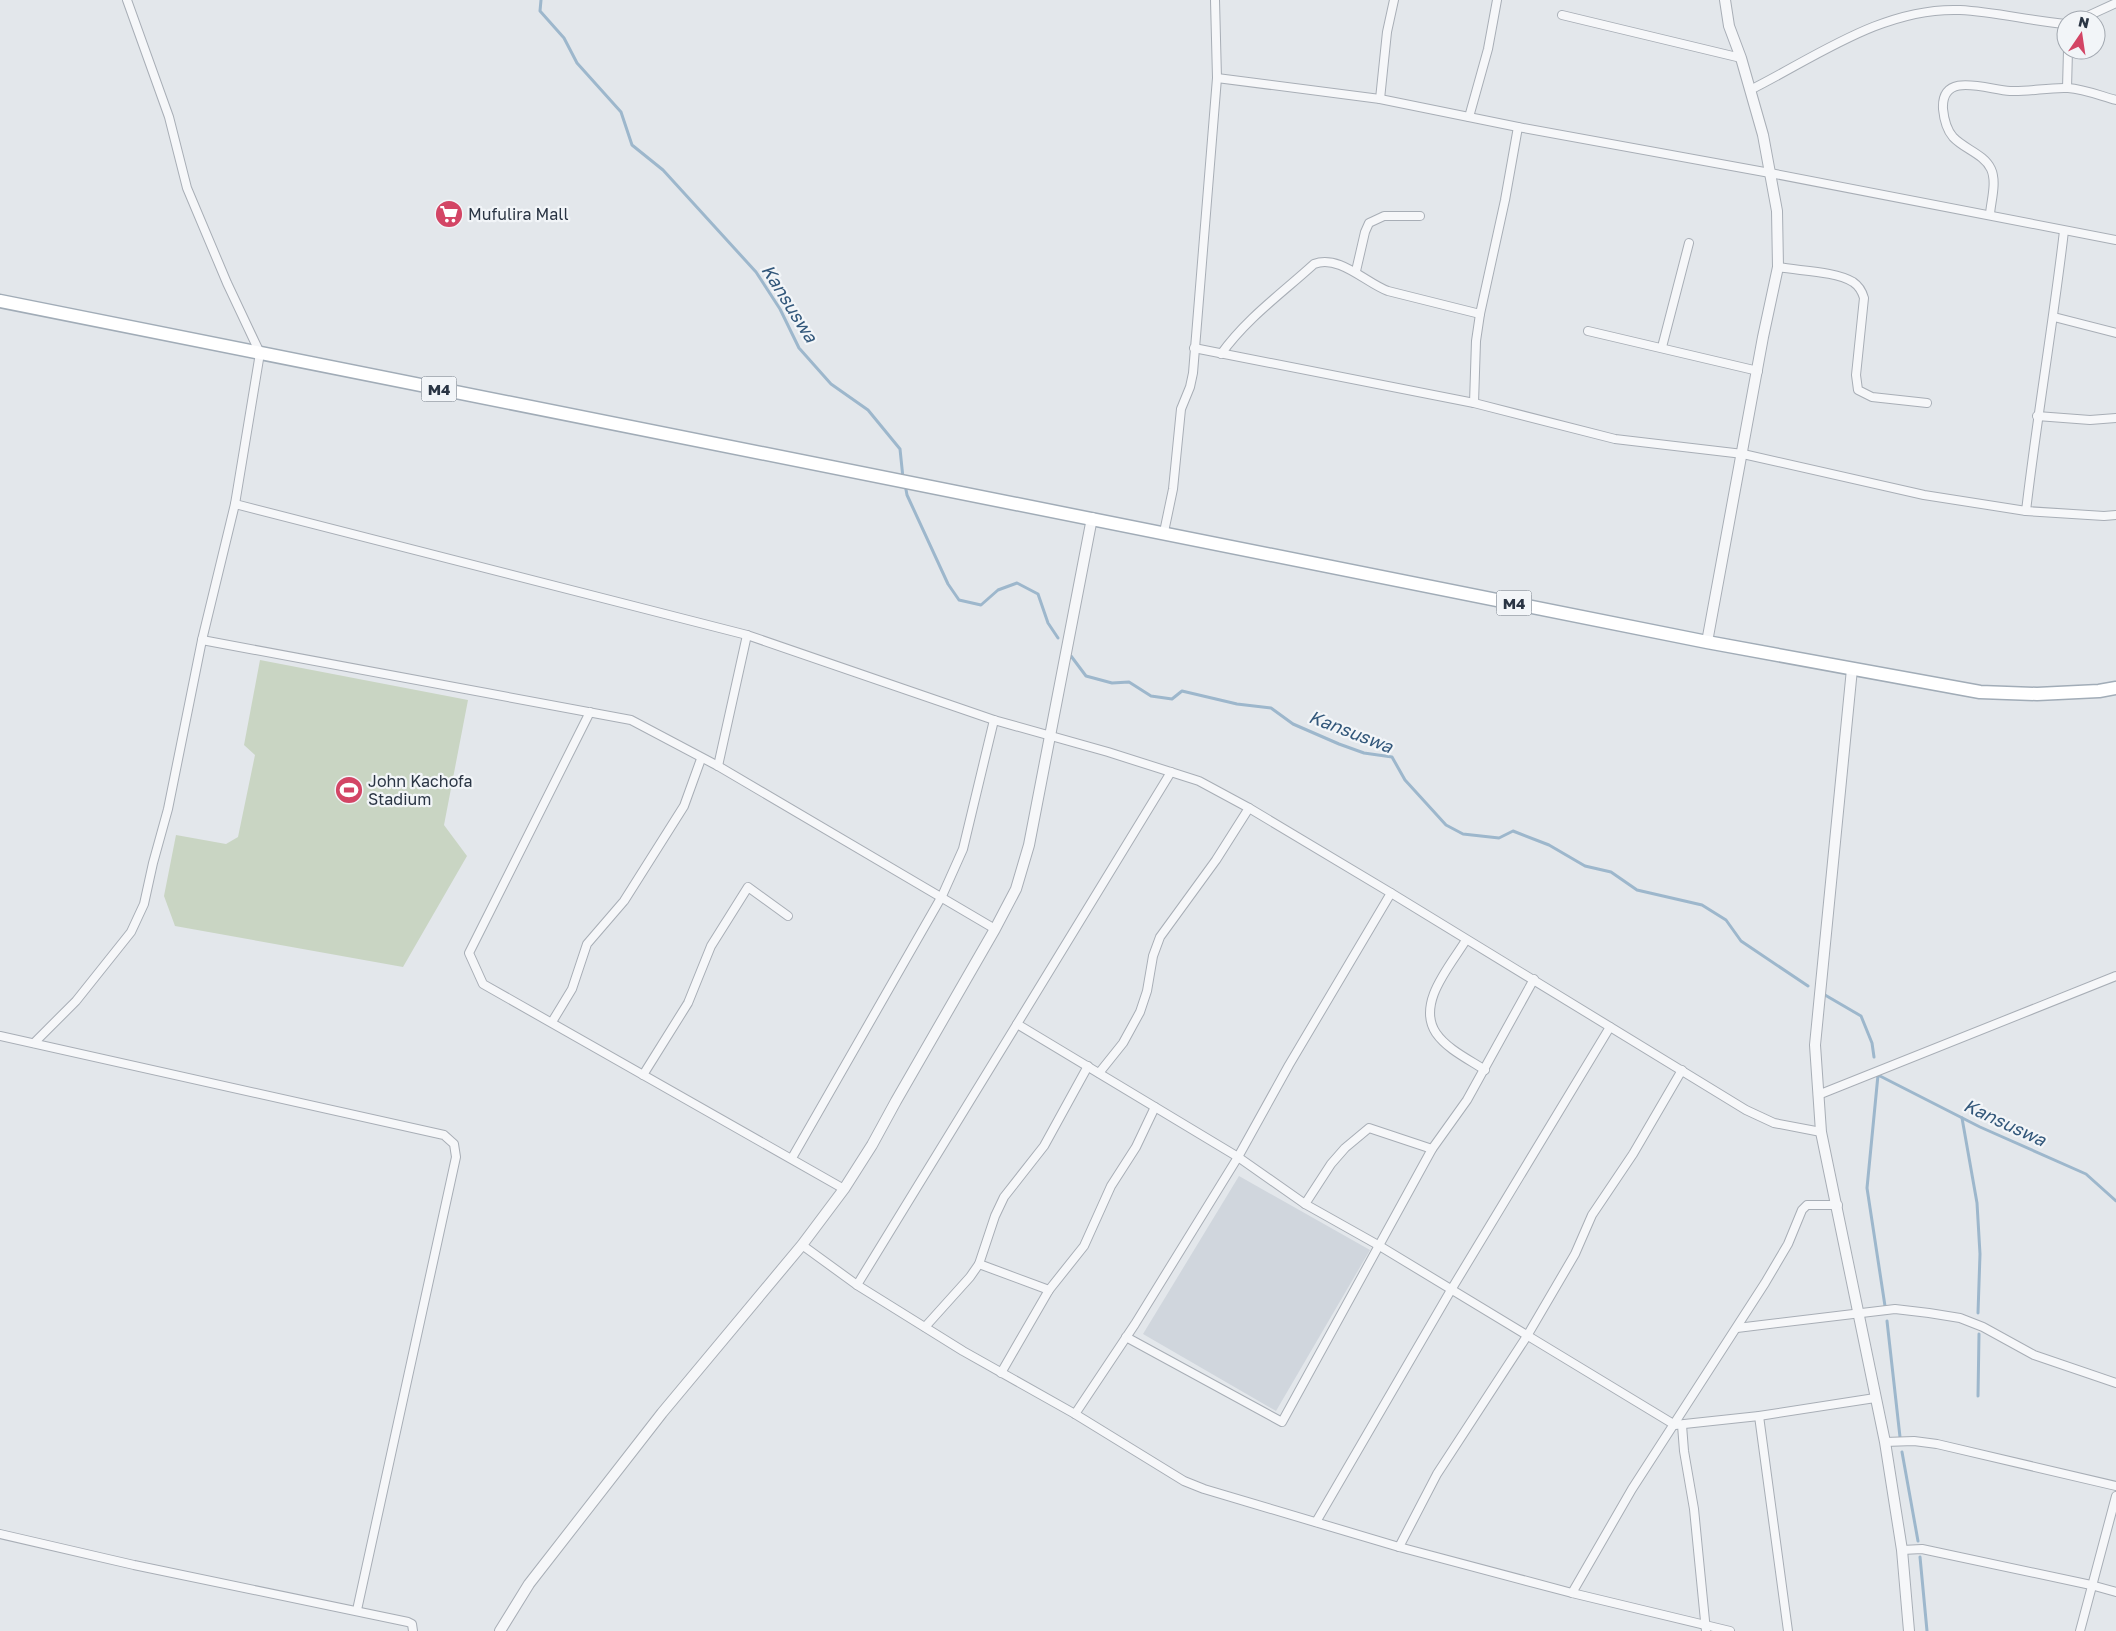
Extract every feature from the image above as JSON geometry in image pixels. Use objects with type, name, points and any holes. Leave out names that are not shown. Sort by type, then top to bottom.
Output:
[{"type":"main road","name":"M4","points":[[0,301],[1708,642],[1852,669],[1980,692],[2037,694],[2098,691],[2116,688]]},
{"type":"street","points":[[34,1043],[76,1001],[131,932],[139,919],[144,904],[168,809],[202,640],[235,504],[260,353],[226,283],[187,188],[169,117],[127,0]]},
{"type":"street","points":[[1164,532],[1173,489],[1181,408],[1190,387],[1193,373],[1217,78],[1215,0]]},
{"type":"street","points":[[1380,99],[1387,32],[1394,0]]},
{"type":"street","points":[[1469,117],[1488,49],[1497,0]]},
{"type":"street","points":[[1708,642],[1778,268],[1777,211],[1763,135],[1741,58],[1729,26],[1725,0]]},
{"type":"street","points":[[2100,10],[2116,2]]},
{"type":"street","points":[[1750,90],[1854,36],[1893,20],[1927,12],[1960,10],[2056,23]]},
{"type":"street","points":[[1562,15],[1741,58]]},
{"type":"street","points":[[2067,88],[2068,60]]},
{"type":"street","points":[[1217,78],[1380,99],[1862,192],[1990,214],[2064,231],[2116,240]]},
{"type":"street","points":[[1990,214],[1994,183],[1991,170],[1983,160],[1953,137],[1947,128],[1943,101],[1946,92],[1952,87],[1962,84],[2011,91],[2067,88],[2116,100]]},
{"type":"street","points":[[1474,402],[1476,341],[1480,314],[1505,200],[1518,127]]},
{"type":"street","points":[[1356,271],[1369,223],[1384,216],[1420,216]]},
{"type":"street","points":[[2026,511],[2037,416],[2054,317],[2064,231]]},
{"type":"street","points":[[1662,347],[1690,243]]},
{"type":"street","points":[[1221,354],[1238,331],[1276,296],[1314,264],[1321,262],[1347,267],[1356,271],[1377,287],[1388,291],[1480,314]]},
{"type":"street","points":[[1778,268],[1838,276],[1854,283],[1861,289],[1864,298],[1856,375],[1858,390],[1872,397],[1927,403]]},
{"type":"street","points":[[2054,317],[2116,333]]},
{"type":"street","points":[[1588,330],[1758,370]]},
{"type":"street","points":[[1194,348],[1474,402],[1615,438],[1742,454],[1924,495],[2026,511],[2104,516],[2116,515]]},
{"type":"street","points":[[2037,416],[2090,420],[2116,418]]},
{"type":"street","points":[[235,504],[747,635],[994,720],[1210,785],[1534,979],[1761,1118],[1774,1123],[1821,1132]]},
{"type":"street","points":[[500,1631],[506,1618],[529,1584],[662,1413],[802,1245],[844,1189],[872,1145],[995,929],[1016,889],[1023,868],[1092,518]]},
{"type":"street","points":[[718,766],[747,635]]},
{"type":"street","points":[[202,640],[631,720],[718,766],[805,819],[942,896],[995,929]]},
{"type":"street","points":[[1852,669],[1814,1046],[1821,1132],[1838,1205],[1858,1314],[1885,1442],[1902,1550],[1909,1631]]},
{"type":"street","points":[[590,712],[469,953],[483,984],[844,1189]]},
{"type":"street","points":[[792,1158],[942,896],[962,848],[994,720]]},
{"type":"street","points":[[552,1022],[572,989],[588,944],[624,901],[681,812],[702,759]]},
{"type":"street","points":[[857,1284],[1171,772]]},
{"type":"street","points":[[1099,1073],[1123,1043],[1140,1012],[1147,990],[1153,956],[1160,937],[1216,860],[1249,808]]},
{"type":"street","points":[[643,1075],[688,1003],[711,946],[748,887],[788,916]]},
{"type":"street","points":[[1075,1414],[1238,1157],[1289,1065],[1391,893]]},
{"type":"street","points":[[1466,940],[1434,995],[1430,1009],[1430,1020],[1436,1034],[1453,1050],[1485,1070]]},
{"type":"street","points":[[1818,1095],[2116,976]]},
{"type":"street","points":[[1126,1336],[1282,1422],[1432,1150],[1456,1117],[1485,1070],[1534,979]]},
{"type":"street","points":[[1017,1024],[1238,1157],[1306,1204],[1679,1425],[1759,1416],[1875,1398]]},
{"type":"street","points":[[1316,1522],[1451,1290],[1610,1027]]},
{"type":"street","points":[[0,1036],[444,1135],[454,1144],[456,1157],[357,1610]]},
{"type":"street","points":[[925,1328],[970,1277],[978,1264],[994,1216],[1002,1202],[1044,1146],[1088,1066]]},
{"type":"street","points":[[1399,1547],[1437,1474],[1527,1336],[1576,1254],[1592,1215],[1637,1147],[1682,1070]]},
{"type":"street","points":[[1001,1373],[1049,1290],[1084,1246],[1111,1186],[1136,1147],[1155,1107]]},
{"type":"street","points":[[1306,1204],[1331,1164],[1345,1148],[1369,1128],[1432,1150]]},
{"type":"street","points":[[1572,1593],[1627,1498],[1679,1425],[1777,1264],[1804,1207],[1838,1205]]},
{"type":"street","points":[[802,1245],[857,1284],[925,1328],[1075,1414],[1184,1481],[1204,1490],[1399,1547],[1706,1628],[1730,1631]]},
{"type":"street","points":[[978,1264],[1049,1290]]},
{"type":"street","points":[[1737,1328],[1895,1309],[1960,1318],[1983,1327],[2034,1355],[2116,1383]]},
{"type":"street","points":[[1759,1416],[1788,1631]]},
{"type":"street","points":[[1679,1425],[1694,1509],[1706,1628]]},
{"type":"street","points":[[1885,1442],[1914,1441],[1937,1444],[2116,1486]]},
{"type":"street","points":[[2080,1631],[2116,1496]]},
{"type":"street","points":[[0,1534],[134,1565],[357,1610],[408,1622],[412,1624],[413,1631]]},
{"type":"street","points":[[1902,1550],[1922,1549],[2116,1592]]},
{"type":"shaded area","points":[[1239,1176],[1370,1250],[1276,1411],[1143,1334]]},
{"type":"green space","name":"John Kachofa Stadium","points":[[260,660],[468,700],[444,825],[467,856],[403,967],[175,926],[164,896],[176,835],[226,844],[238,837],[255,755],[244,745]]},
{"type":"waterway","name":"Kansuswa","points":[[541,0],[540,11],[564,38],[577,63],[621,112],[632,145],[663,170],[756,272],[780,309],[799,348],[831,384],[868,410],[900,449],[903,478]]},
{"type":"waterway","name":"Kansuswa","points":[[905,484],[907,495],[948,584],[959,600],[981,605],[998,590],[1017,583],[1038,594],[1048,623],[1058,638]]},
{"type":"waterway","name":"Kansuswa","points":[[1071,656],[1086,676],[1112,683],[1129,682],[1151,696],[1172,699],[1182,691],[1237,704],[1271,708],[1293,724],[1339,744],[1364,753],[1392,757],[1405,780],[1446,825],[1463,834],[1499,838],[1513,831],[1549,845],[1585,866],[1611,872],[1637,890],[1702,905],[1726,920],[1741,941],[1808,986]]},
{"type":"waterway","name":"Kansuswa","points":[[1825,995],[1861,1016],[1872,1043],[1874,1057]]},
{"type":"waterway","name":"Kansuswa","points":[[1885,1306],[1867,1188],[1878,1075],[1980,1127],[2086,1174],[2116,1201]]},
{"type":"waterway","points":[[1962,1118],[1977,1203],[1980,1254],[1978,1313]]},
{"type":"waterway","points":[[1887,1321],[1900,1437]]},
{"type":"waterway","points":[[1978,1396],[1979,1334]]},
{"type":"waterway","points":[[1902,1452],[1918,1541]]},
{"type":"waterway","points":[[1920,1557],[1927,1631]]},
{"type":"place","name":"Mufulira Mall","points":[[449,214]]},
{"type":"place","name":"John Kachofa Stadium","points":[[349,790]]}]
